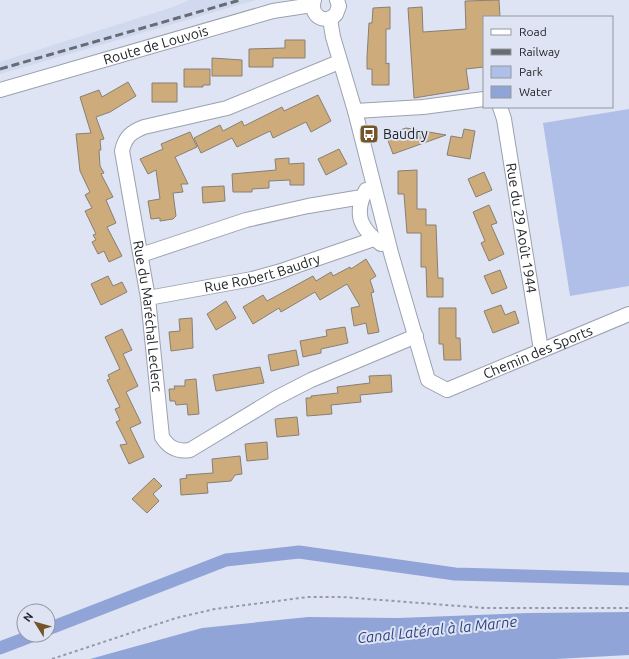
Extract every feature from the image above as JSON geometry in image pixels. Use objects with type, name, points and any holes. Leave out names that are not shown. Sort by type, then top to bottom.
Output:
[{"type":"street","points":[[313,3],[317,17],[321,19],[330,18],[338,10],[337,0]]},
{"type":"street","name":"Route de Louvois","points":[[0,90],[273,11],[313,3]]},
{"type":"street","points":[[330,18],[340,62],[355,111],[371,179],[391,253],[416,336]]},
{"type":"street","name":"Rue du Maréchal Leclerc","points":[[340,62],[227,108],[144,128],[130,134],[123,145],[122,151],[148,298],[162,437],[166,444],[173,448],[182,451],[190,450],[276,398],[311,380],[416,336]]},
{"type":"street","points":[[355,111],[423,107],[483,98]]},
{"type":"street","name":"Rue du 29 Août 1944","points":[[500,108],[504,119],[541,350]]},
{"type":"street","points":[[371,179],[362,197],[360,215],[364,229],[391,253]]},
{"type":"street","points":[[141,255],[254,218],[308,206],[362,197]]},
{"type":"street","name":"Rue Robert Baudry","points":[[148,298],[281,271],[374,239]]},
{"type":"street","name":"Chemin des Sports","points":[[416,336],[428,380],[447,390],[629,314]]},
{"type":"path","points":[[52,659],[176,618],[215,609],[308,597],[342,597],[485,608],[629,608]]},
{"type":"shaded area","points":[[189,0],[256,0],[0,74],[0,62],[173,7]]},
{"type":"green space","points":[[629,109],[629,286],[570,296],[543,123]]},
{"type":"water","name":"Canal Latéral à la Marne","points":[[629,612],[629,655],[556,659],[90,659],[202,628],[308,617],[398,618],[529,613]]},
{"type":"building","points":[[499,0],[500,16],[483,16],[483,67],[466,69],[469,89],[414,98],[408,8],[422,7],[423,32],[466,29],[465,1]]},
{"type":"building","points":[[390,7],[390,29],[386,29],[386,64],[389,63],[389,85],[372,85],[372,69],[367,69],[369,23],[372,23],[373,8]]},
{"type":"building","points":[[285,40],[305,40],[305,58],[273,58],[273,67],[249,67],[249,49],[285,48]]},
{"type":"building","points":[[212,58],[242,60],[242,76],[212,76]]},
{"type":"building","points":[[184,69],[210,69],[210,85],[203,85],[203,87],[184,87]]},
{"type":"building","points":[[128,82],[136,96],[110,112],[96,117],[104,139],[100,140],[101,150],[99,150],[100,166],[104,173],[101,174],[113,197],[106,200],[116,223],[107,227],[122,256],[109,262],[104,251],[98,254],[92,242],[96,240],[93,235],[96,234],[85,211],[92,208],[85,195],[90,192],[80,171],[76,134],[91,133],[80,97],[99,90],[102,97]]},
{"type":"building","points":[[152,83],[177,83],[177,102],[152,102]]},
{"type":"building","points":[[318,95],[331,121],[311,132],[306,122],[273,138],[270,131],[237,147],[232,138],[201,153],[194,138],[220,125],[223,131],[242,121],[244,126],[282,107],[284,111]]},
{"type":"building","points":[[406,128],[446,135],[393,154],[386,135]]},
{"type":"building","points":[[464,129],[475,131],[470,159],[447,155],[451,136],[462,138]]},
{"type":"building","points":[[190,132],[197,147],[175,157],[188,184],[181,184],[183,192],[173,193],[176,216],[173,219],[160,221],[160,218],[151,219],[148,201],[160,199],[156,170],[148,174],[140,159],[163,149],[161,144]]},
{"type":"building","points":[[339,149],[347,164],[326,175],[318,159]]},
{"type":"building","points":[[289,158],[289,164],[304,163],[304,185],[290,185],[290,180],[269,181],[269,188],[252,189],[252,192],[233,192],[232,174],[276,170],[275,159]]},
{"type":"building","points":[[417,170],[417,209],[426,209],[426,225],[436,225],[438,278],[443,278],[443,297],[427,297],[426,267],[421,267],[421,233],[407,233],[404,194],[398,194],[398,171]]},
{"type":"building","points":[[484,172],[492,190],[476,197],[468,179]]},
{"type":"building","points":[[224,186],[225,201],[203,203],[202,187]]},
{"type":"building","points":[[489,205],[497,223],[491,225],[504,254],[489,261],[481,243],[485,241],[473,212]]},
{"type":"building","points":[[366,259],[376,276],[370,280],[374,292],[371,293],[379,332],[368,334],[366,323],[354,326],[351,308],[360,306],[347,284],[320,300],[315,292],[281,312],[279,308],[253,324],[243,307],[263,295],[267,301],[313,276],[316,281],[331,272],[333,276],[350,267],[351,269]]},
{"type":"building","points":[[500,270],[507,288],[492,294],[484,276]]},
{"type":"building","points":[[108,276],[113,286],[122,282],[127,292],[101,305],[91,284]]},
{"type":"building","points":[[226,301],[236,318],[216,330],[207,314]]},
{"type":"building","points":[[501,305],[505,315],[515,311],[519,323],[493,333],[484,311]]},
{"type":"building","points":[[439,308],[456,308],[456,338],[460,338],[461,360],[444,360],[443,344],[439,344]]},
{"type":"building","points":[[192,318],[193,348],[171,351],[169,332],[180,331],[179,319]]},
{"type":"building","points":[[345,327],[348,343],[321,349],[321,353],[303,357],[300,341],[327,336],[326,330]]},
{"type":"building","points":[[122,329],[132,350],[123,354],[138,386],[126,392],[141,423],[130,428],[144,457],[129,464],[120,445],[127,444],[116,422],[120,420],[115,409],[120,407],[107,380],[110,379],[108,375],[120,369],[105,337]]},
{"type":"building","points":[[296,350],[299,365],[271,371],[268,355]]},
{"type":"building","points":[[260,367],[264,383],[216,391],[213,375]]},
{"type":"building","points":[[391,375],[392,392],[360,395],[361,402],[331,405],[332,414],[307,416],[306,398],[311,398],[311,396],[338,393],[337,387],[370,383],[369,376]]},
{"type":"building","points":[[196,379],[199,414],[188,415],[187,404],[176,405],[175,401],[170,401],[169,389],[175,389],[174,386],[185,386],[185,380]]},
{"type":"building","points":[[297,417],[299,435],[277,437],[275,419]]},
{"type":"building","points":[[267,442],[268,459],[247,461],[245,444]]},
{"type":"building","points":[[240,456],[242,474],[235,475],[231,481],[207,483],[208,493],[181,495],[180,479],[187,478],[186,475],[213,473],[212,459]]},
{"type":"building","points":[[154,478],[162,486],[153,494],[159,501],[147,513],[132,499]]},
{"type":"waterway","points":[[56,626],[226,560],[299,552],[455,574],[629,579]]},
{"type":"waterway","points":[[0,648],[16,642]]},
{"type":"railway","points":[[0,69],[240,0]]},
{"type":"place","name":"Baudry","points":[[369,134]]}]
